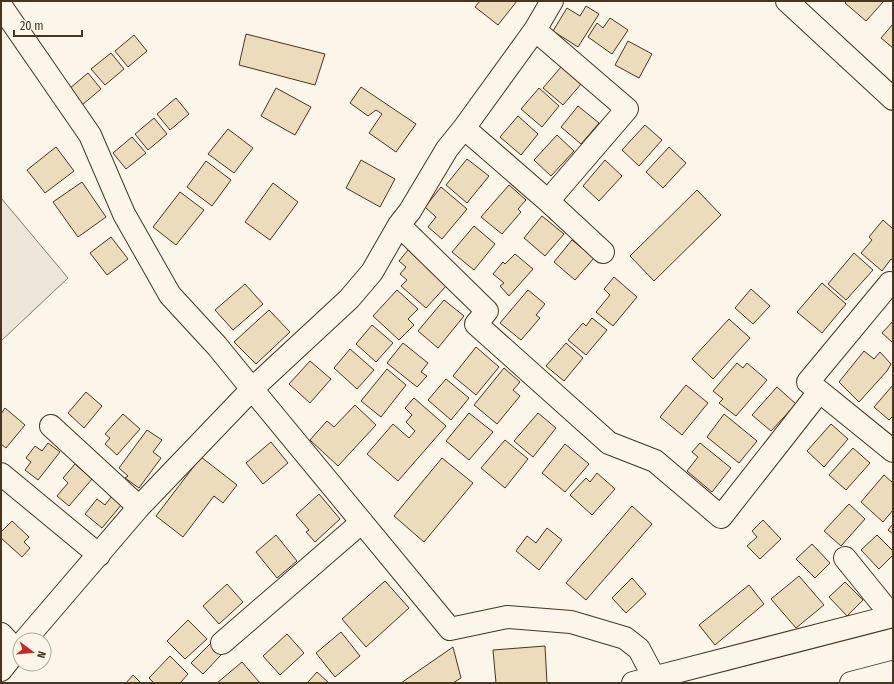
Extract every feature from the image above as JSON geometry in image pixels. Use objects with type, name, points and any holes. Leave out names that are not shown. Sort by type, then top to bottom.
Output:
[{"type":"main road","points":[[31,632],[139,507],[252,388],[349,299],[372,272],[399,225],[410,211],[447,149],[535,30],[552,1]]},
{"type":"main road","points":[[787,1],[893,99]]},
{"type":"main road","points":[[1,6],[90,135],[124,214],[170,295],[252,388],[450,628],[507,617],[571,622],[625,638],[639,649],[656,680]]},
{"type":"main road","points":[[535,30],[627,109],[548,201]]},
{"type":"main road","points":[[464,128],[548,201],[603,252]]},
{"type":"main road","points":[[399,225],[487,311],[476,324],[609,443],[655,461],[721,517],[820,392]]},
{"type":"main road","points":[[890,284],[808,382],[893,451]]},
{"type":"main road","points":[[50,426],[139,507]]},
{"type":"main road","points":[[1,474],[99,555]]},
{"type":"main road","points":[[222,643],[362,522]]},
{"type":"main road","points":[[633,683],[656,680],[893,616],[845,558]]},
{"type":"main road","points":[[1,634],[12,640]]},
{"type":"main road","points":[[1,670],[12,656]]},
{"type":"main road","points":[[851,683],[893,672]]},
{"type":"shaded area","points":[[1,198],[68,278],[1,341]]},
{"type":"building","points":[[480,1],[517,1],[498,25],[475,7]]},
{"type":"building","points":[[847,1],[884,1],[866,21],[845,3]]},
{"type":"building","points":[[586,6],[599,14],[578,47],[553,31],[567,8],[580,16]]},
{"type":"building","points":[[610,18],[628,30],[612,54],[588,37],[597,23],[603,28]]},
{"type":"building","points":[[893,24],[893,48],[881,38]]},
{"type":"building","points":[[246,34],[325,54],[315,85],[239,65]]},
{"type":"building","points":[[134,35],[147,51],[128,67],[115,51]]},
{"type":"building","points":[[628,41],[652,54],[639,78],[615,65]]},
{"type":"building","points":[[111,53],[124,69],[105,85],[91,69]]},
{"type":"building","points":[[561,67],[581,84],[563,105],[543,88]]},
{"type":"building","points":[[88,73],[101,89],[82,105],[69,89]]},
{"type":"building","points":[[361,87],[416,124],[396,152],[369,133],[382,114],[376,110],[368,116],[350,103]]},
{"type":"building","points":[[276,88],[311,107],[295,135],[261,116]]},
{"type":"building","points":[[539,88],[559,106],[542,127],[521,109]]},
{"type":"building","points":[[176,98],[189,114],[170,130],[157,114]]},
{"type":"building","points":[[578,106],[599,123],[581,144],[561,127]]},
{"type":"building","points":[[518,116],[538,134],[521,155],[500,137]]},
{"type":"building","points":[[154,118],[167,134],[148,150],[135,134]]},
{"type":"building","points":[[645,125],[662,140],[639,166],[622,150]]},
{"type":"building","points":[[228,129],[253,148],[234,173],[208,154]]},
{"type":"building","points":[[557,135],[574,151],[551,176],[534,160]]},
{"type":"building","points":[[132,137],[146,153],[126,169],[113,153]]},
{"type":"building","points":[[56,147],[74,171],[45,193],[27,170]]},
{"type":"building","points":[[669,147],[686,163],[663,188],[646,172]]},
{"type":"building","points":[[467,159],[489,176],[467,203],[446,185]]},
{"type":"building","points":[[361,160],[395,179],[380,207],[346,188]]},
{"type":"building","points":[[605,160],[622,176],[599,201],[583,186]]},
{"type":"building","points":[[206,161],[231,180],[212,206],[187,187]]},
{"type":"building","points":[[82,182],[106,217],[78,237],[53,202]]},
{"type":"building","points":[[273,183],[298,202],[270,240],[245,222]]},
{"type":"building","points":[[509,185],[526,200],[518,209],[521,212],[502,234],[481,217]]},
{"type":"building","points":[[441,187],[467,209],[442,239],[428,227],[436,217],[425,207]]},
{"type":"building","points":[[697,190],[721,215],[654,281],[630,256]]},
{"type":"building","points":[[180,192],[204,210],[176,245],[153,227]]},
{"type":"building","points":[[542,216],[564,234],[545,256],[524,238]]},
{"type":"building","points":[[883,220],[893,229],[893,260],[891,259],[882,271],[861,253],[872,240],[869,237]]},
{"type":"building","points":[[474,226],[495,244],[474,270],[452,252]]},
{"type":"building","points":[[111,237],[128,259],[107,275],[90,253]]},
{"type":"building","points":[[572,240],[594,258],[575,280],[554,262]]},
{"type":"building","points":[[408,250],[447,285],[426,308],[401,286],[407,280],[400,274],[406,267],[399,261]]},
{"type":"building","points":[[854,253],[873,270],[846,300],[828,284]]},
{"type":"building","points":[[515,254],[533,269],[509,296],[500,286],[504,283],[493,274],[503,262],[505,264]]},
{"type":"building","points":[[614,277],[637,297],[613,326],[596,312],[610,295],[604,289]]},
{"type":"building","points":[[822,283],[846,304],[822,333],[797,312]]},
{"type":"building","points":[[245,284],[263,304],[233,330],[215,310]]},
{"type":"building","points":[[751,289],[770,306],[753,324],[735,308]]},
{"type":"building","points":[[397,290],[418,309],[408,319],[414,325],[399,340],[373,316]]},
{"type":"building","points":[[528,290],[545,304],[536,315],[540,318],[521,340],[500,323]]},
{"type":"building","points":[[444,300],[464,316],[438,348],[418,331]]},
{"type":"building","points":[[269,310],[290,332],[256,364],[234,342]]},
{"type":"building","points":[[592,318],[607,330],[586,355],[568,340],[583,323],[586,326]]},
{"type":"building","points":[[729,319],[750,338],[713,379],[692,359]]},
{"type":"building","points":[[893,321],[893,343],[882,333]]},
{"type":"building","points":[[372,325],[393,343],[376,362],[356,344]]},
{"type":"building","points":[[403,343],[428,363],[421,372],[427,376],[417,387],[387,363]]},
{"type":"building","points":[[566,343],[583,358],[564,381],[546,366]]},
{"type":"building","points":[[476,347],[499,367],[476,395],[453,376]]},
{"type":"building","points":[[350,349],[374,370],[357,389],[334,368]]},
{"type":"building","points":[[864,351],[874,359],[880,352],[891,364],[887,371],[859,402],[839,382]]},
{"type":"building","points":[[310,361],[331,379],[310,403],[289,384]]},
{"type":"building","points":[[737,363],[743,368],[747,363],[767,380],[736,416],[719,403],[723,399],[713,391]]},
{"type":"building","points":[[504,368],[520,382],[513,390],[520,396],[497,424],[474,405]]},
{"type":"building","points":[[387,369],[406,385],[381,417],[361,401]]},
{"type":"building","points":[[446,379],[469,398],[451,420],[428,400]]},
{"type":"building","points":[[686,385],[708,403],[682,435],[660,417]]},
{"type":"building","points":[[893,385],[893,416],[889,420],[874,407]]},
{"type":"building","points":[[777,387],[796,404],[771,431],[752,415]]},
{"type":"building","points":[[86,392],[102,406],[84,428],[68,413]]},
{"type":"building","points":[[414,398],[446,426],[398,481],[367,454],[393,424],[409,438],[415,431],[406,422],[412,415],[405,408]]},
{"type":"building","points":[[355,405],[376,425],[338,466],[310,440],[327,421],[334,427]]},
{"type":"building","points":[[5,408],[25,425],[6,448],[1,444],[1,414]]},
{"type":"building","points":[[469,413],[493,432],[469,460],[446,441]]},
{"type":"building","points":[[538,413],[556,428],[533,457],[514,441]]},
{"type":"building","points":[[123,414],[140,429],[117,455],[105,444],[110,438],[105,434]]},
{"type":"building","points":[[724,414],[757,441],[739,463],[707,437]]},
{"type":"building","points":[[831,424],[848,439],[824,467],[807,451]]},
{"type":"building","points":[[147,430],[162,440],[153,452],[161,458],[139,488],[125,478],[128,476],[119,468]]},
{"type":"building","points":[[505,440],[528,459],[505,488],[481,468]]},
{"type":"building","points":[[271,442],[288,463],[263,484],[246,463]]},
{"type":"building","points":[[48,443],[60,452],[38,480],[25,470],[31,462],[26,458],[35,446],[42,451]]},
{"type":"building","points":[[700,443],[731,468],[712,492],[687,471],[698,457],[692,452]]},
{"type":"building","points":[[565,444],[589,464],[565,492],[542,473]]},
{"type":"building","points":[[853,448],[870,463],[846,490],[829,475]]},
{"type":"building","points":[[201,457],[237,485],[223,503],[214,496],[183,537],[156,516]]},
{"type":"building","points":[[442,458],[473,483],[424,542],[394,516]]},
{"type":"building","points":[[75,464],[92,479],[69,506],[57,496],[68,483],[63,478]]},
{"type":"building","points":[[597,473],[615,489],[592,515],[570,495],[586,478],[590,482]]},
{"type":"building","points":[[884,475],[893,483],[893,510],[883,522],[861,502]]},
{"type":"building","points":[[319,494],[340,519],[315,542],[306,532],[309,530],[296,515]]},
{"type":"building","points":[[112,496],[122,504],[102,528],[85,514],[97,499],[105,505]]},
{"type":"building","points":[[849,504],[865,519],[841,546],[824,531]]},
{"type":"building","points":[[632,506],[652,524],[586,600],[566,583]]},
{"type":"building","points":[[763,520],[781,539],[760,559],[747,546],[757,537],[752,531]]},
{"type":"building","points":[[12,521],[29,537],[24,542],[30,548],[22,557],[1,538],[1,532]]},
{"type":"building","points":[[893,524],[893,534],[888,530]]},
{"type":"building","points":[[547,528],[562,540],[539,570],[516,551],[527,536],[536,543]]},
{"type":"building","points":[[276,535],[297,561],[277,578],[256,552]]},
{"type":"building","points":[[877,535],[893,551],[893,555],[879,569],[861,550]]},
{"type":"building","points":[[812,544],[830,563],[815,578],[796,559]]},
{"type":"building","points":[[799,576],[824,605],[796,628],[771,599]]},
{"type":"building","points":[[632,578],[646,594],[626,613],[612,598]]},
{"type":"building","points":[[385,581],[409,608],[366,647],[342,619]]},
{"type":"building","points":[[845,582],[863,600],[847,616],[829,597]]},
{"type":"building","points":[[227,584],[243,602],[219,624],[203,606]]},
{"type":"building","points":[[749,585],[764,604],[715,645],[699,625]]},
{"type":"building","points":[[188,620],[207,639],[185,659],[167,641]]},
{"type":"building","points":[[341,632],[360,656],[335,677],[316,653]]},
{"type":"building","points":[[287,634],[304,653],[280,675],[263,656]]},
{"type":"building","points":[[211,643],[222,654],[203,674],[191,663]]},
{"type":"building","points":[[545,646],[547,683],[496,683],[493,650]]},
{"type":"building","points":[[453,647],[461,678],[453,683],[401,683]]},
{"type":"building","points":[[170,656],[188,674],[180,683],[154,683],[149,678]]},
{"type":"building","points":[[242,662],[260,683],[217,683]]},
{"type":"building","points":[[317,672],[329,683],[307,683]]},
{"type":"building","points":[[133,675],[141,683],[126,683]]}]
